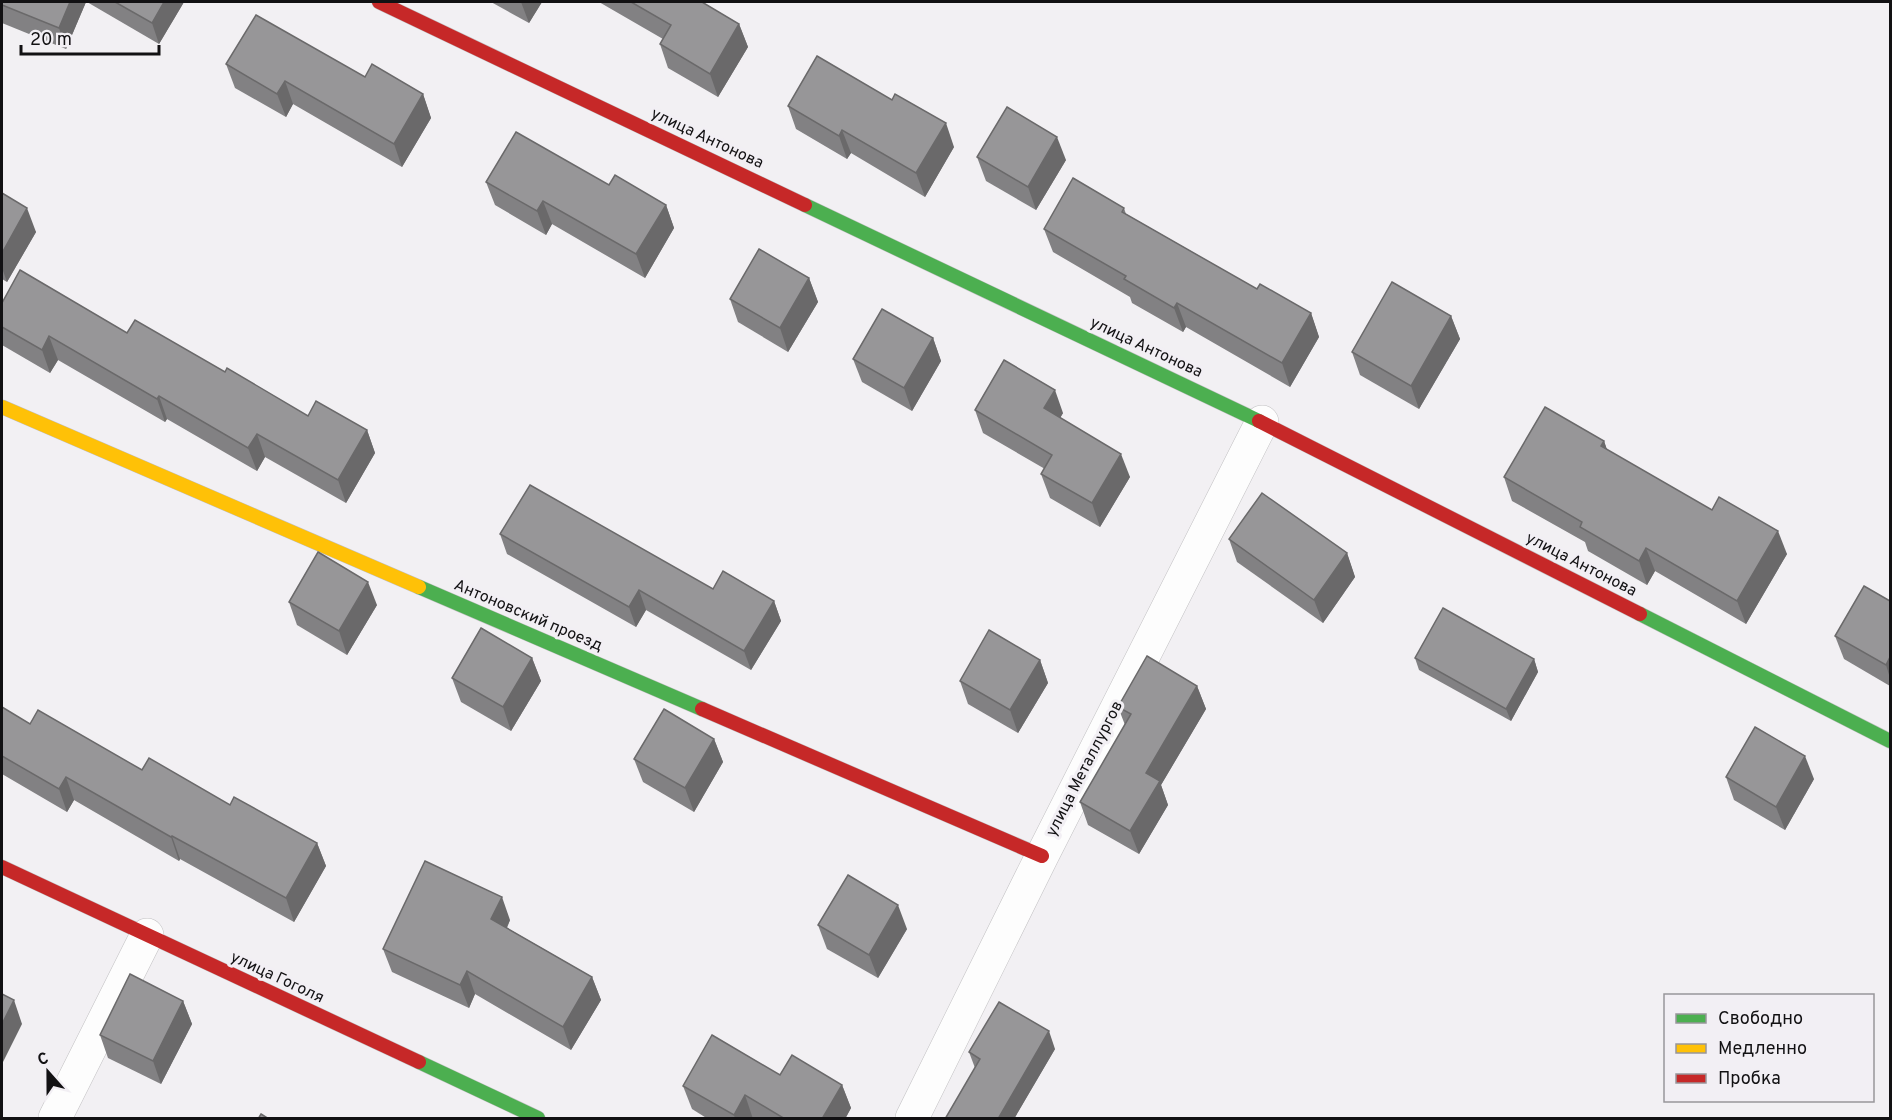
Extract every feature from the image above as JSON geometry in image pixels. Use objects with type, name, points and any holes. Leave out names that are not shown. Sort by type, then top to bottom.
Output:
[{"type":"street","name":"улица Антонова","points":[[379,2],[1262,422],[1890,741]]},
{"type":"street","name":"Антоновский проезд","points":[[2,407],[1042,855]]},
{"type":"street","name":"улица Металлургов","points":[[912,1119],[1042,855],[1262,422]]},
{"type":"street","name":"улица Гоголя","points":[[2,867],[538,1119]]},
{"type":"street","points":[[55,1119],[147,935]]},
{"type":"building","points":[[2,2],[70,2],[59,28],[2,5]]},
{"type":"building","points":[[115,2],[164,2],[152,23]]},
{"type":"building","points":[[631,2],[702,2],[739,24],[710,74],[660,44],[671,25]]},
{"type":"building","points":[[256,15],[365,77],[372,64],[423,94],[394,144],[285,81],[277,94],[226,64]]},
{"type":"building","points":[[817,56],[892,100],[895,94],[946,123],[916,173],[842,130],[839,136],[788,106]]},
{"type":"building","points":[[1007,107],[1057,137],[1028,187],[977,157]]},
{"type":"building","points":[[516,132],[609,185],[615,175],[666,205],[636,254],[543,201],[537,211],[486,182]]},
{"type":"building","points":[[1073,178],[1124,208],[1122,212],[1257,289],[1260,284],[1311,313],[1282,363],[1177,303],[1174,308],[1124,279],[1126,276],[1044,229]]},
{"type":"building","points":[[2,193],[27,208],[2,253]]},
{"type":"building","points":[[759,249],[809,278],[780,328],[730,299]]},
{"type":"building","points":[[20,270],[127,333],[135,320],[225,372],[227,368],[308,416],[316,401],[367,430],[338,480],[257,434],[248,448],[159,396],[157,399],[49,336],[42,350],[2,327],[2,303]]},
{"type":"building","points":[[1392,282],[1451,316],[1411,386],[1352,352]]},
{"type":"building","points":[[882,309],[933,338],[904,388],[853,359]]},
{"type":"building","points":[[1004,360],[1055,390],[1044,408],[1121,454],[1092,503],[1041,474],[1052,455],[975,410]]},
{"type":"building","points":[[1545,407],[1604,441],[1601,446],[1712,510],[1719,497],[1778,531],[1737,601],[1646,548],[1639,561],[1580,527],[1582,522],[1504,477]]},
{"type":"building","points":[[530,485],[713,589],[723,571],[774,601],[744,651],[639,590],[629,607],[500,534]]},
{"type":"building","points":[[1262,493],[1347,553],[1314,600],[1229,539]]},
{"type":"building","points":[[318,552],[368,582],[339,631],[289,602]]},
{"type":"building","points":[[1864,586],[1890,601],[1890,657],[1886,665],[1835,636]]},
{"type":"building","points":[[1443,608],[1534,659],[1506,709],[1415,658]]},
{"type":"building","points":[[481,628],[532,658],[503,707],[452,678]]},
{"type":"building","points":[[989,630],[1040,660],[1010,710],[960,681]]},
{"type":"building","points":[[1147,656],[1197,686],[1146,773],[1160,781],[1130,831],[1080,802],[1131,714],[1118,707]]},
{"type":"building","points":[[2,707],[30,724],[38,710],[142,770],[149,758],[230,805],[234,797],[317,843],[286,898],[171,837],[66,777],[59,789],[2,756]]},
{"type":"building","points":[[664,709],[714,739],[685,788],[634,759]]},
{"type":"building","points":[[1755,727],[1805,756],[1776,807],[1726,777]]},
{"type":"building","points":[[425,861],[502,897],[491,919],[592,977],[563,1027],[467,971],[460,985],[383,949]]},
{"type":"building","points":[[848,875],[898,905],[869,955],[818,925]]},
{"type":"building","points":[[130,974],[183,1001],[153,1061],[100,1035]]},
{"type":"building","points":[[2,994],[14,1000],[2,1024]]},
{"type":"building","points":[[999,1002],[1049,1031],[998,1119],[945,1119],[980,1059],[969,1052]]},
{"type":"building","points":[[712,1035],[780,1075],[792,1055],[842,1085],[822,1119],[785,1119],[745,1095],[734,1115],[683,1086]]},
{"type":"building","points":[[261,1114],[269,1119],[258,1119]]},
{"type":"traffic: fast","points":[[805,205],[1259,421]]},
{"type":"traffic: fast","points":[[419,587],[702,709]]},
{"type":"traffic: fast","points":[[1640,614],[1890,741]]},
{"type":"traffic: fast","points":[[419,1062],[538,1118]]},
{"type":"traffic: slow","points":[[2,407],[419,587]]},
{"type":"traffic: jam","points":[[379,2],[805,205]]},
{"type":"traffic: jam","points":[[1259,421],[1640,614]]},
{"type":"traffic: jam","points":[[702,709],[1042,856]]},
{"type":"traffic: jam","points":[[2,867],[419,1062]]}]
